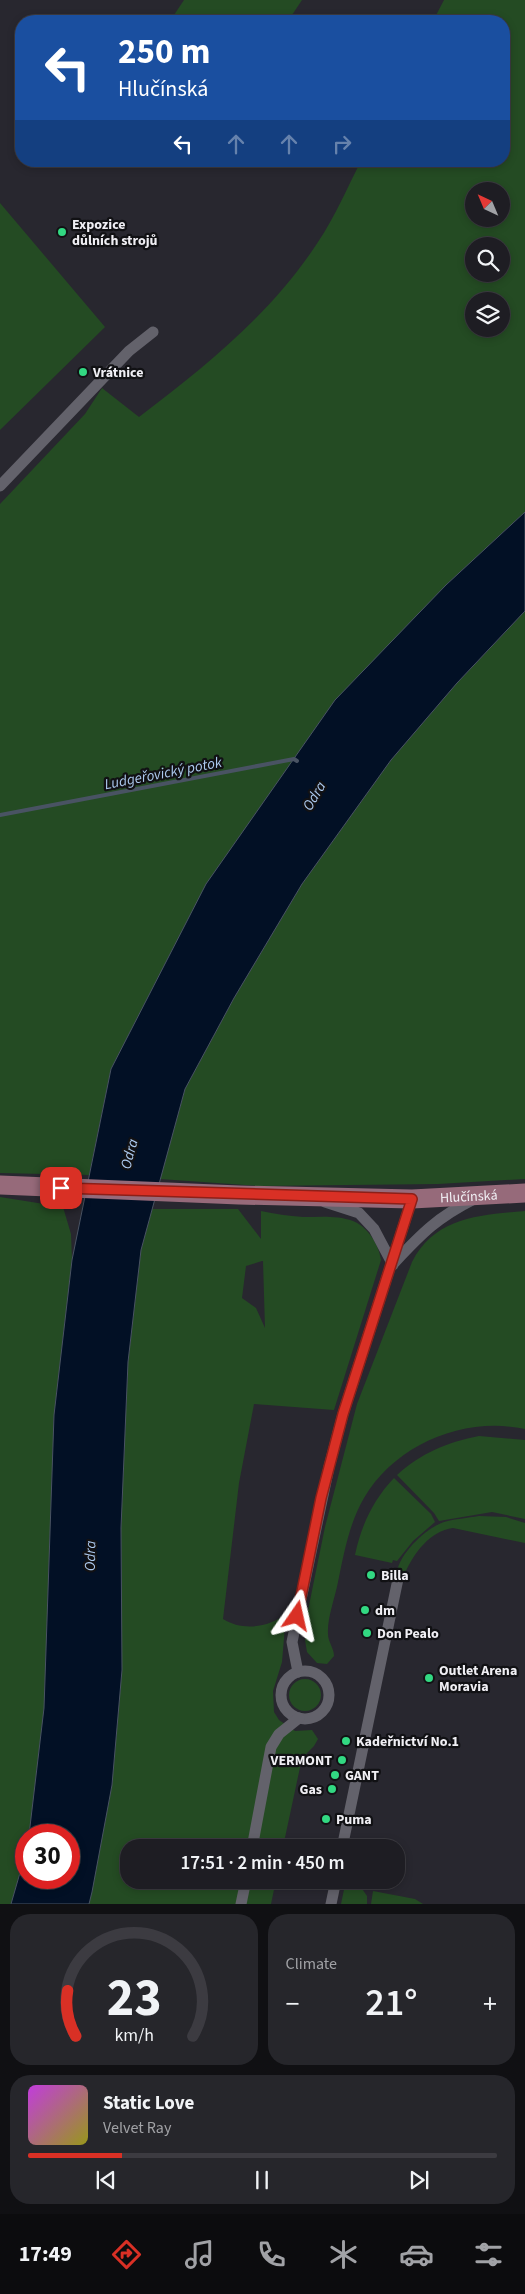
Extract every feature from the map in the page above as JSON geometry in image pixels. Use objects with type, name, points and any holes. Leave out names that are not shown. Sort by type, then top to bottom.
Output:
[{"type":"main road","name":"Hlučínská","points":[[0,1185],[412,1199],[525,1193]]},
{"type":"street","points":[[0,486],[129,350],[153,332]]},
{"type":"street","points":[[310,1197],[359,1213],[374,1229],[393,1265]]},
{"type":"street","points":[[393,1265],[424,1230],[439,1218],[477,1197]]},
{"type":"street","points":[[298,1672],[292,1642],[323,1490],[343,1414],[393,1265],[412,1199]]},
{"type":"street","points":[[344,1839],[398,1579]]},
{"type":"street","points":[[308,1671],[317,1674],[324,1681],[329,1693],[327,1705],[320,1713],[311,1718],[299,1718],[288,1711],[281,1696],[284,1683],[298,1672],[308,1671]]},
{"type":"street","points":[[254,1839],[271,1747],[279,1734],[299,1718]]},
{"type":"street","points":[[241,1904],[244,1889]]},
{"type":"street","points":[[331,1904],[334,1889]]},
{"type":"green space","points":[[184,0],[302,0],[292,15],[174,15]]},
{"type":"green space","points":[[444,0],[525,0],[525,512],[446,585],[111,1069],[89,1175],[0,1173],[0,504],[85,414],[102,388],[139,417],[213,358],[259,315],[280,292],[300,268],[330,223],[358,167],[510,167],[510,15],[436,15]]},
{"type":"green space","points":[[0,203],[105,327],[0,430]]},
{"type":"green space","points":[[525,611],[525,1179],[438,1184],[258,1186],[160,1179],[185,1089],[234,998],[302,884],[391,760],[457,683]]},
{"type":"green space","points":[[0,1197],[63,1207],[71,1234],[72,1260],[54,1415],[44,1708],[30,1824],[15,1824],[15,1889],[11,1904],[0,1904]]},
{"type":"green space","points":[[152,1209],[238,1209],[261,1239],[261,1211],[297,1217],[347,1219],[358,1224],[368,1232],[378,1248],[381,1260],[334,1410],[254,1404],[239,1483],[223,1619],[238,1625],[255,1626],[279,1619],[286,1614],[282,1662],[273,1691],[274,1712],[279,1720],[295,1731],[312,1730],[318,1739],[302,1758],[285,1839],[120,1839],[120,1889],[274,1889],[271,1904],[89,1904],[112,1785],[122,1670],[121,1528],[128,1362],[141,1250]],"holes":[[[263,1261],[265,1328],[256,1308],[242,1298],[246,1266]]]},
{"type":"green space","points":[[525,1211],[525,1429],[502,1426],[479,1427],[456,1431],[434,1438],[413,1449],[394,1463],[378,1479],[359,1508],[345,1550],[328,1628],[328,1637],[334,1656],[327,1664],[317,1663],[307,1652],[305,1640],[306,1620],[325,1527],[357,1404],[412,1262],[422,1247],[446,1227],[476,1217]]},
{"type":"green space","points":[[479,1436],[525,1440],[525,1519],[492,1512],[439,1521],[434,1513],[397,1475],[416,1460],[435,1450]]},
{"type":"green space","points":[[394,1478],[431,1514],[435,1522],[413,1541],[397,1561],[393,1560],[392,1563],[355,1555],[361,1534],[374,1504]]},
{"type":"green space","points":[[479,1516],[506,1517],[525,1523],[525,1543],[453,1528],[437,1533],[430,1538],[413,1558],[405,1573],[397,1572],[408,1549],[429,1530],[444,1522]]},
{"type":"green space","points":[[305,1679],[316,1684],[321,1695],[316,1706],[305,1711],[294,1706],[289,1695],[294,1684]]},
{"type":"green space","points":[[344,1889],[362,1889],[367,1896],[367,1904],[341,1904]]},
{"type":"green space","points":[[373,1891],[415,1899],[423,1904],[371,1904]]},
{"type":"water","name":"Odra","points":[[525,512],[525,611],[457,683],[391,760],[302,884],[234,998],[185,1089],[141,1250],[128,1362],[121,1528],[122,1670],[112,1785],[92,1892],[89,1904],[11,1904],[15,1889],[80,1889],[80,1824],[30,1824],[44,1708],[54,1415],[72,1260],[111,1069],[206,884],[335,700],[446,585]]},
{"type":"waterway","name":"Ludgeřovický potok","points":[[0,815],[294,759],[297,761]]},
{"type":"place","name":"Expozice důlních strojů","points":[[62,232]]},
{"type":"place","name":"Vrátnice","points":[[83,372]]},
{"type":"place","name":"Billa","points":[[371,1575]]},
{"type":"place","name":"dm","points":[[365,1610]]},
{"type":"place","name":"Don Pealo","points":[[367,1633]]},
{"type":"place","name":"Outlet Arena Moravia","points":[[429,1678]]},
{"type":"place","name":"Kadeřnictví No.1","points":[[346,1741]]},
{"type":"place","name":"VERMONT","points":[[342,1760]]},
{"type":"place","name":"GANT","points":[[335,1775]]},
{"type":"place","name":"Gas","points":[[332,1789]]},
{"type":"place","name":"Puma","points":[[326,1819]]},
{"type":"route","points":[[61,1188],[412,1199],[393,1265],[343,1414],[328,1468],[297,1616]]}]
